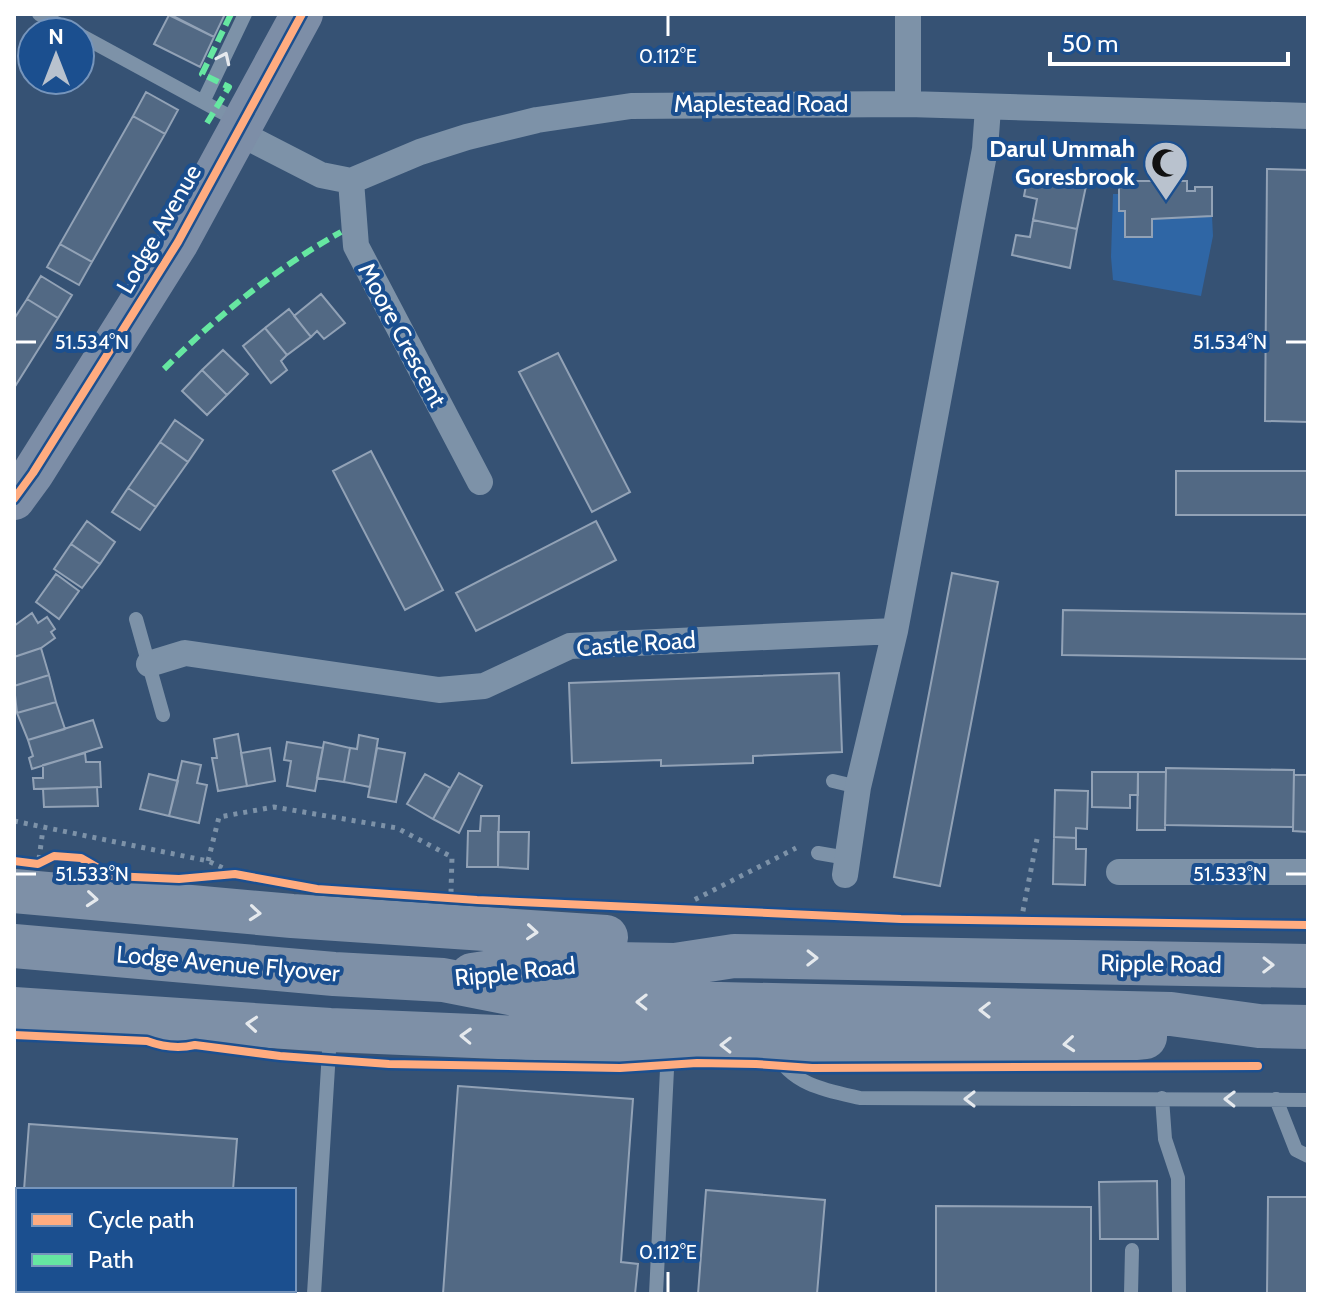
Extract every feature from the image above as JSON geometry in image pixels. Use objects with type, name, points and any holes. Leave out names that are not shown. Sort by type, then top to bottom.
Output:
[{"type":"highway","points":[[31,869],[292,916],[677,940],[734,956]]},
{"type":"highway","name":"Lodge Avenue Flyover","points":[[14,946],[334,974],[443,980]]},
{"type":"highway","name":"Ripple Road","points":[[443,980],[552,963],[675,965],[734,956],[1308,966]]},
{"type":"highway","name":"Ripple Road","points":[[443,980],[546,1000],[1171,1014],[1259,1026],[1308,1027]]},
{"type":"highway","points":[[14,1009],[330,1030],[776,1046],[1036,1048],[1259,1026]]},
{"type":"main road","name":"Lodge Avenue","points":[[14,499],[178,242],[302,14]]},
{"type":"street","points":[[908,14],[908,104]]},
{"type":"street","name":"Maplestead Road","points":[[351,181],[420,152],[467,137],[537,120],[631,106],[908,104],[1308,116]]},
{"type":"street","points":[[846,867],[851,832],[846,784],[895,631],[985,149],[988,108]]},
{"type":"street","points":[[239,127],[321,175],[351,181]]},
{"type":"street","name":"Moore Crescent","points":[[351,181],[356,246],[480,482]]},
{"type":"street","name":"Castle Road","points":[[149,664],[185,653],[439,690],[484,686],[570,646],[895,631]]},
{"type":"street","points":[[1119,872],[1308,872]]},
{"type":"lane","points":[[203,102],[245,14]]},
{"type":"lane","points":[[96,44],[203,102],[239,127]]},
{"type":"lane","points":[[136,619],[163,715]]},
{"type":"lane","points":[[818,853],[846,867]]},
{"type":"lane","points":[[314,1294],[330,1030]]},
{"type":"lane","points":[[656,1294],[669,1044]]},
{"type":"lane","points":[[776,1046],[776,1055],[784,1066],[812,1086],[860,1098],[1308,1100]]},
{"type":"lane","points":[[1162,1098],[1165,1139],[1178,1178],[1179,1294]]},
{"type":"lane","points":[[1276,1099],[1296,1150],[1308,1156]]},
{"type":"lane","points":[[1131,1294],[1132,1250]]},
{"type":"path","points":[[208,861],[219,817],[274,807],[397,828],[452,857],[451,898]]},
{"type":"path","points":[[14,821],[208,861],[235,874]]},
{"type":"path","points":[[31,869],[43,829]]},
{"type":"path","points":[[693,909],[694,900],[833,829],[851,832]]},
{"type":"path","points":[[1021,921],[1037,839]]},
{"type":"path","points":[[221,875],[235,874]]},
{"type":"path","points":[[436,897],[464,899]]},
{"type":"path","points":[[677,908],[704,909]]},
{"type":"path","points":[[1006,920],[1037,921]]},
{"type":"shaded area","points":[[1113,194],[1119,194],[1119,210],[1125,211],[1125,237],[1152,237],[1152,219],[1212,216],[1213,236],[1201,296],[1113,280]]},
{"type":"building","points":[[169,14],[225,14],[214,37]]},
{"type":"building","points":[[169,15],[214,37],[200,67],[154,44]]},
{"type":"building","points":[[146,92],[178,110],[165,134],[133,116]]},
{"type":"building","points":[[133,116],[165,134],[92,262],[60,244]]},
{"type":"building","points":[[1267,169],[1308,170],[1308,422],[1265,421]]},
{"type":"building","points":[[1028,175],[1086,186],[1077,229],[1033,220],[1037,199],[1024,196]]},
{"type":"building","name":"Darul Ummah Goresbrook","points":[[1119,181],[1187,181],[1187,191],[1195,191],[1195,187],[1212,187],[1212,216],[1152,219],[1152,237],[1125,237],[1125,211],[1119,211]]},
{"type":"building","points":[[1033,220],[1077,229],[1070,268],[1012,255],[1016,235],[1030,237]]},
{"type":"building","points":[[60,244],[92,262],[79,285],[47,267]]},
{"type":"building","points":[[41,276],[72,295],[58,318],[27,299]]},
{"type":"building","points":[[321,294],[345,323],[324,339],[317,331],[311,337],[294,316]]},
{"type":"building","points":[[27,299],[58,318],[14,388],[14,319]]},
{"type":"building","points":[[289,309],[311,337],[287,355],[265,328]]},
{"type":"building","points":[[265,328],[287,355],[281,361],[287,370],[271,383],[243,346]]},
{"type":"building","points":[[223,350],[248,374],[227,395],[202,370]]},
{"type":"building","points":[[558,353],[630,492],[592,512],[519,372]]},
{"type":"building","points":[[202,370],[227,395],[207,415],[182,391]]},
{"type":"building","points":[[175,420],[203,440],[188,462],[160,442]]},
{"type":"building","points":[[160,442],[188,462],[156,507],[128,488]]},
{"type":"building","points":[[371,451],[443,590],[405,610],[333,471]]},
{"type":"building","points":[[1176,471],[1308,471],[1308,515],[1176,515]]},
{"type":"building","points":[[128,488],[156,507],[140,530],[112,512]]},
{"type":"building","points":[[87,521],[115,542],[100,564],[71,544]]},
{"type":"building","points":[[596,521],[616,560],[476,631],[456,593]]},
{"type":"building","points":[[71,544],[100,564],[82,588],[54,569]]},
{"type":"building","points":[[952,573],[998,582],[940,886],[894,877]]},
{"type":"building","points":[[56,574],[79,591],[59,619],[36,602]]},
{"type":"building","points":[[1063,610],[1308,614],[1308,659],[1062,655]]},
{"type":"building","points":[[32,613],[38,623],[47,617],[55,629],[51,632],[55,638],[41,648],[14,657],[14,626]]},
{"type":"building","points":[[41,648],[49,675],[14,686],[14,657]]},
{"type":"building","points":[[839,673],[842,752],[753,756],[753,763],[661,766],[661,760],[572,763],[569,683]]},
{"type":"building","points":[[49,675],[56,702],[17,713],[14,686]]},
{"type":"building","points":[[56,702],[65,729],[28,740],[17,713]]},
{"type":"building","points":[[93,720],[102,747],[32,769],[29,758],[33,756],[28,740]]},
{"type":"building","points":[[238,734],[247,786],[218,791],[212,758],[217,758],[214,739]]},
{"type":"building","points":[[359,735],[378,739],[370,787],[344,782],[350,748],[357,749]]},
{"type":"building","points":[[287,742],[323,748],[315,791],[287,786],[291,761],[284,760]]},
{"type":"building","points":[[324,742],[350,748],[344,782],[317,778]]},
{"type":"building","points":[[270,748],[275,781],[247,786],[241,753]]},
{"type":"building","points":[[377,748],[405,753],[396,802],[368,797]]},
{"type":"building","points":[[85,753],[86,762],[100,762],[101,787],[34,789],[33,778],[43,778],[43,765]]},
{"type":"building","points":[[182,761],[201,765],[197,783],[207,785],[199,823],[169,816]]},
{"type":"building","points":[[1166,768],[1294,770],[1293,827],[1165,825]]},
{"type":"building","points":[[1092,772],[1138,772],[1138,795],[1130,795],[1130,808],[1092,807]]},
{"type":"building","points":[[1138,772],[1166,772],[1165,830],[1137,830]]},
{"type":"building","points":[[459,773],[482,786],[459,833],[433,819]]},
{"type":"building","points":[[149,774],[178,781],[169,816],[140,809]]},
{"type":"building","points":[[425,774],[450,788],[433,819],[407,804]]},
{"type":"building","points":[[1294,775],[1308,775],[1308,832],[1293,831]]},
{"type":"building","points":[[97,787],[98,806],[44,807],[43,789]]},
{"type":"building","points":[[1055,790],[1088,791],[1087,829],[1076,828],[1076,838],[1054,837]]},
{"type":"building","points":[[481,816],[499,816],[498,867],[467,867],[468,831],[480,831]]},
{"type":"building","points":[[498,832],[529,832],[528,869],[498,867]]},
{"type":"building","points":[[1054,837],[1076,838],[1076,849],[1086,849],[1085,885],[1053,884]]},
{"type":"building","points":[[458,1086],[633,1099],[621,1262],[638,1264],[635,1294],[443,1294]]},
{"type":"building","points":[[29,1124],[237,1139],[233,1188],[24,1188]]},
{"type":"building","points":[[1157,1181],[1158,1239],[1100,1239],[1099,1182]]},
{"type":"building","points":[[706,1190],[825,1200],[817,1294],[698,1294]]},
{"type":"building","points":[[1268,1197],[1308,1197],[1308,1294],[1267,1294]]},
{"type":"building","points":[[936,1206],[1091,1207],[1091,1294],[936,1294]]},
{"type":"building","points":[[17,1292],[226,1292],[226,1294]]},
{"type":"marked path","points":[[207,123],[229,87],[202,74],[231,14]]},
{"type":"marked path","points":[[164,369],[248,294],[341,232]]},
{"type":"cycle path","points":[[14,499],[178,242],[302,14]]},
{"type":"cycle path","points":[[14,861],[38,864],[54,856],[81,858],[112,876],[179,879],[235,874],[317,889],[477,900],[901,919],[1308,925]]},
{"type":"cycle path","points":[[14,1035],[147,1041],[171,1047],[195,1045],[280,1056],[389,1064],[620,1068],[697,1063],[812,1068],[1258,1066]]},
{"type":"place","name":"Darul Ummah Goresbrook","points":[[1166,202]]}]
